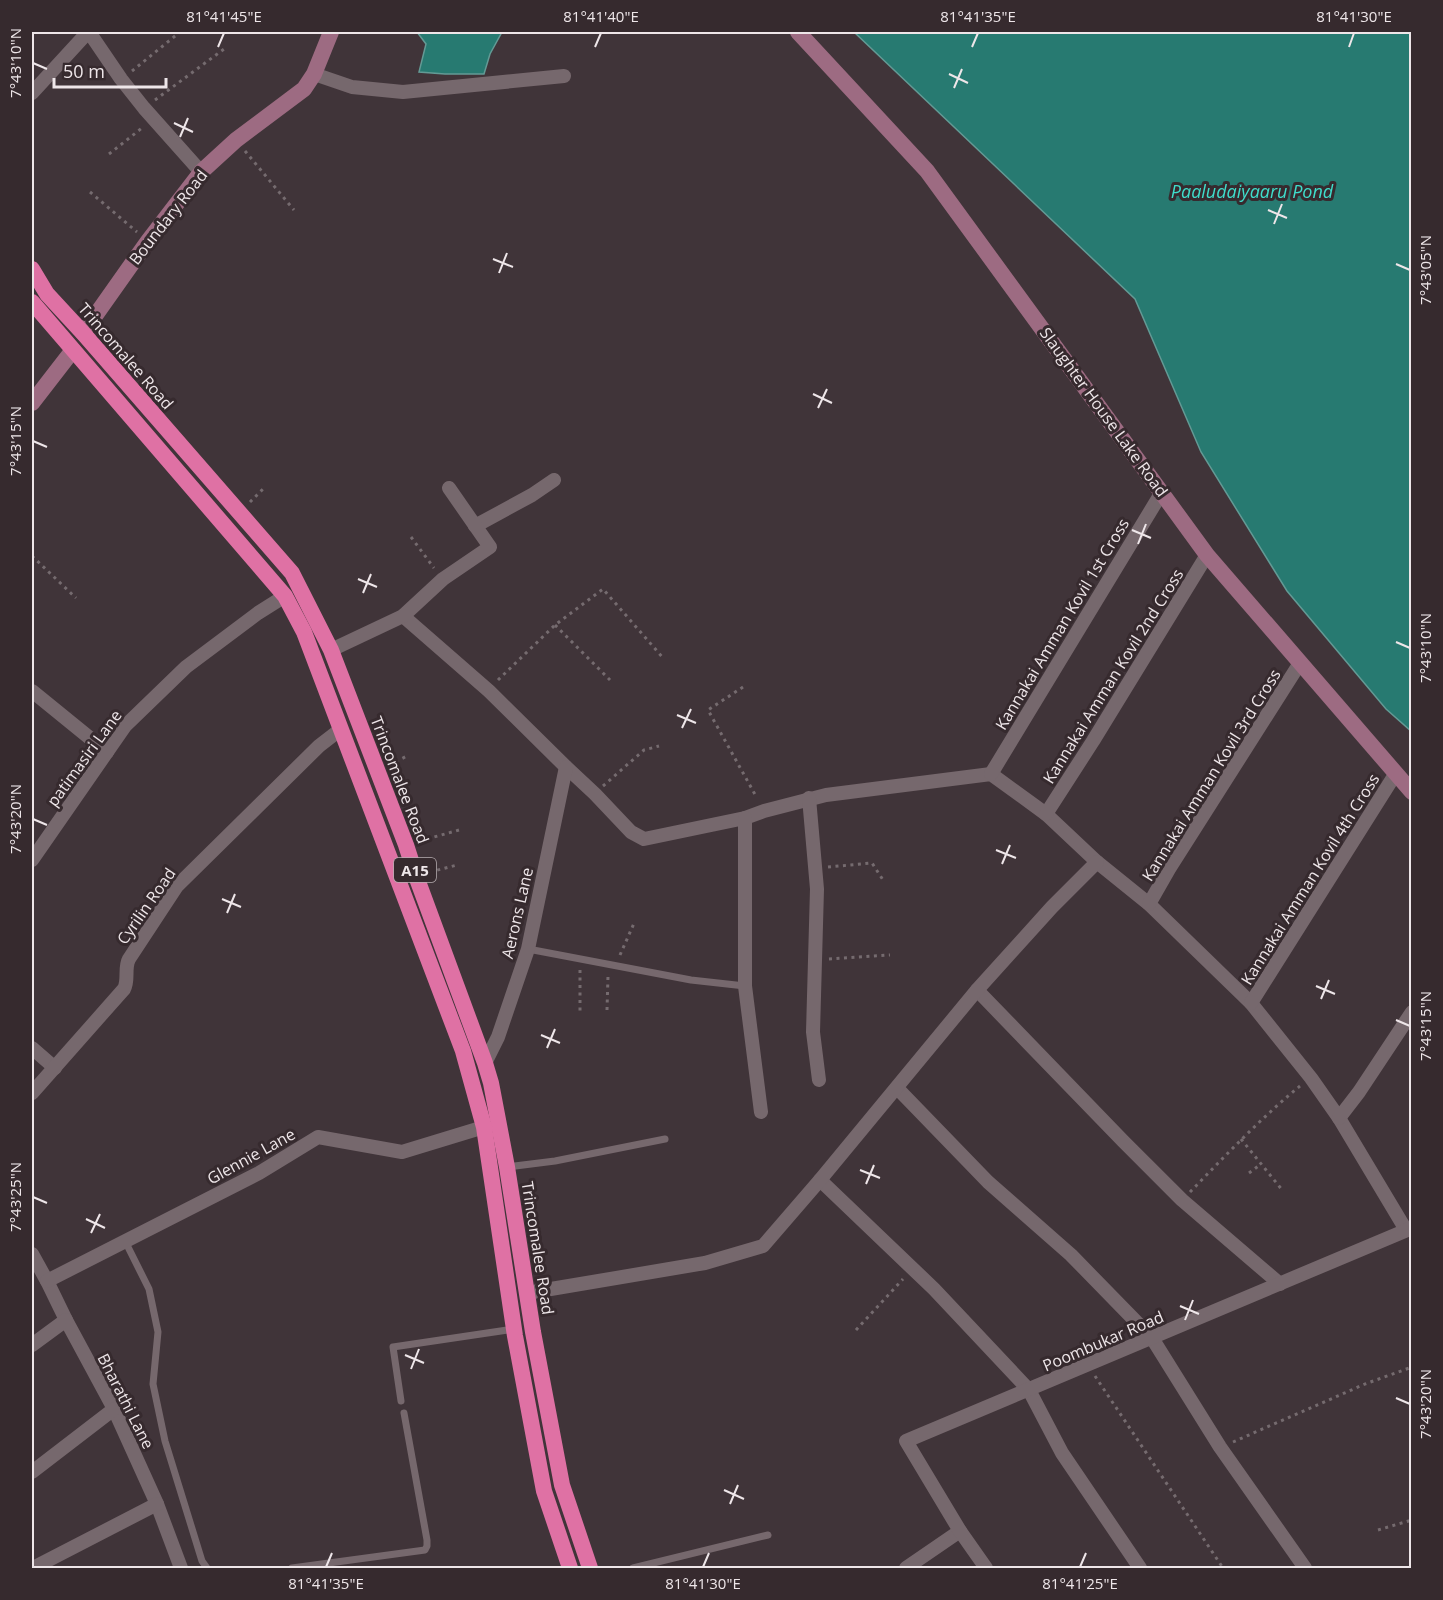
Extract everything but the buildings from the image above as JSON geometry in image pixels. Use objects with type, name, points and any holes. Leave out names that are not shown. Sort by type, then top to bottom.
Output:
[{"type":"highway","name":"Trincomalee Road","points":[[32,269],[47,294],[292,573],[331,650],[406,845],[491,1083],[562,1485],[590,1569]]},
{"type":"highway","name":"A15","points":[[32,302],[285,596],[304,632],[463,1052],[484,1127],[514,1329],[544,1491],[570,1569]]},
{"type":"main road","name":"Boundary Road","points":[[83,333],[148,241],[201,172],[236,140],[304,88],[314,74],[331,32]]},
{"type":"main road","name":"Slaughter House Lake Road","points":[[798,32],[927,171],[1207,555],[1412,792]]},
{"type":"main road","points":[[32,403],[73,350]]},
{"type":"street","points":[[32,93],[88,32],[149,114],[201,172]]},
{"type":"street","points":[[314,74],[352,87],[403,92],[564,76]]},
{"type":"street","points":[[475,526],[532,495],[554,480]]},
{"type":"street","points":[[331,650],[403,615],[442,579],[490,547],[449,489]]},
{"type":"street","name":"Kannakai Amman Kovil 1st Cross","points":[[990,774],[1162,492]]},
{"type":"street","name":"Kannakai Amman Kovil 2nd Cross","points":[[1046,814],[1207,555]]},
{"type":"street","name":"patimasiri Lane","points":[[32,860],[125,726],[186,667],[258,613],[285,596]]},
{"type":"street","points":[[403,615],[489,691],[631,832],[644,839],[745,818],[809,798],[990,774],[1046,814],[1097,862],[1149,904],[1251,1003],[1311,1078],[1339,1118],[1408,1229]]},
{"type":"street","name":"Kannakai Amman Kovil 3rd Cross","points":[[1149,904],[1300,663]]},
{"type":"street","points":[[32,691],[107,752]]},
{"type":"street","name":"Cyrilin Road","points":[[32,1093],[124,989],[126,964],[129,958],[177,886],[319,746],[341,729]]},
{"type":"street","name":"Aerons Lane","points":[[485,1063],[498,1037],[528,949],[566,767]]},
{"type":"street","name":"Kannakai Amman Kovil 4th Cross","points":[[1251,1003],[1396,773]]},
{"type":"street","points":[[809,798],[817,889],[813,1032],[819,1080]]},
{"type":"street","points":[[745,818],[745,986],[761,1112]]},
{"type":"street","points":[[527,1293],[705,1263],[763,1246],[977,990],[1052,907],[1097,862]]},
{"type":"street","points":[[977,990],[1182,1200],[1280,1284]]},
{"type":"street","points":[[1339,1118],[1412,1012]]},
{"type":"street","points":[[32,1048],[55,1068]]},
{"type":"street","points":[[897,1088],[988,1182],[1071,1256],[1152,1338],[1220,1447],[1305,1569]]},
{"type":"street","name":"Glennie Lane","points":[[48,1281],[259,1173],[318,1137],[402,1152],[484,1127]]},
{"type":"street","points":[[820,1180],[934,1289],[1029,1390],[1062,1453],[1140,1569]]},
{"type":"street","name":"Poombukar Road","points":[[960,1531],[906,1441],[1408,1229]]},
{"type":"street","name":"Bharathi Lane","points":[[32,1254],[114,1409],[157,1504],[181,1569]]},
{"type":"street","points":[[32,1345],[66,1320]]},
{"type":"street","points":[[32,1472],[114,1409]]},
{"type":"street","points":[[33,1569],[157,1504]]},
{"type":"street","points":[[906,1569],[960,1531],[986,1569]]},
{"type":"lane","points":[[528,949],[691,980],[745,986]]},
{"type":"lane","points":[[507,1167],[555,1161],[665,1139]]},
{"type":"lane","points":[[125,1241],[149,1288],[158,1332],[153,1384],[165,1441],[202,1561],[207,1569]]},
{"type":"lane","points":[[401,1401],[393,1347],[514,1329]]},
{"type":"lane","points":[[292,1569],[425,1550],[427,1540],[404,1413]]},
{"type":"lane","points":[[633,1569],[768,1535]]},
{"type":"path","points":[[121,79],[180,32]]},
{"type":"path","points":[[109,154],[149,114],[225,49]]},
{"type":"path","points":[[236,140],[294,210]]},
{"type":"path","points":[[90,192],[148,241]]},
{"type":"path","points":[[411,537],[442,579]]},
{"type":"path","points":[[32,556],[76,598]]},
{"type":"path","points":[[489,691],[555,625],[603,590],[664,659]]},
{"type":"path","points":[[555,625],[610,680]]},
{"type":"path","points":[[743,687],[708,710],[764,811]]},
{"type":"path","points":[[595,794],[644,750],[660,746]]},
{"type":"path","points":[[406,845],[459,830]]},
{"type":"path","points":[[816,868],[872,863],[883,879]]},
{"type":"path","points":[[416,876],[457,865]]},
{"type":"path","points":[[607,1010],[612,965],[634,921]]},
{"type":"path","points":[[815,960],[890,955]]},
{"type":"path","points":[[579,959],[580,1012]]},
{"type":"path","points":[[1182,1200],[1241,1139],[1311,1078]]},
{"type":"path","points":[[1241,1139],[1283,1191]]},
{"type":"path","points":[[1249,1173],[1261,1164]]},
{"type":"path","points":[[856,1330],[912,1269]]},
{"type":"path","points":[[1088,1365],[1223,1569]]},
{"type":"path","points":[[1220,1447],[1365,1384],[1412,1367]]},
{"type":"path","points":[[1378,1530],[1412,1520]]},
{"type":"water","points":[[417,32],[502,32],[490,54],[484,74],[445,74],[419,72],[426,44]]},
{"type":"water","name":"Paaludaiyaaru Pond","points":[[854,32],[1411,32],[1411,731],[1386,709],[1287,591],[1201,452],[1135,299]]}]
